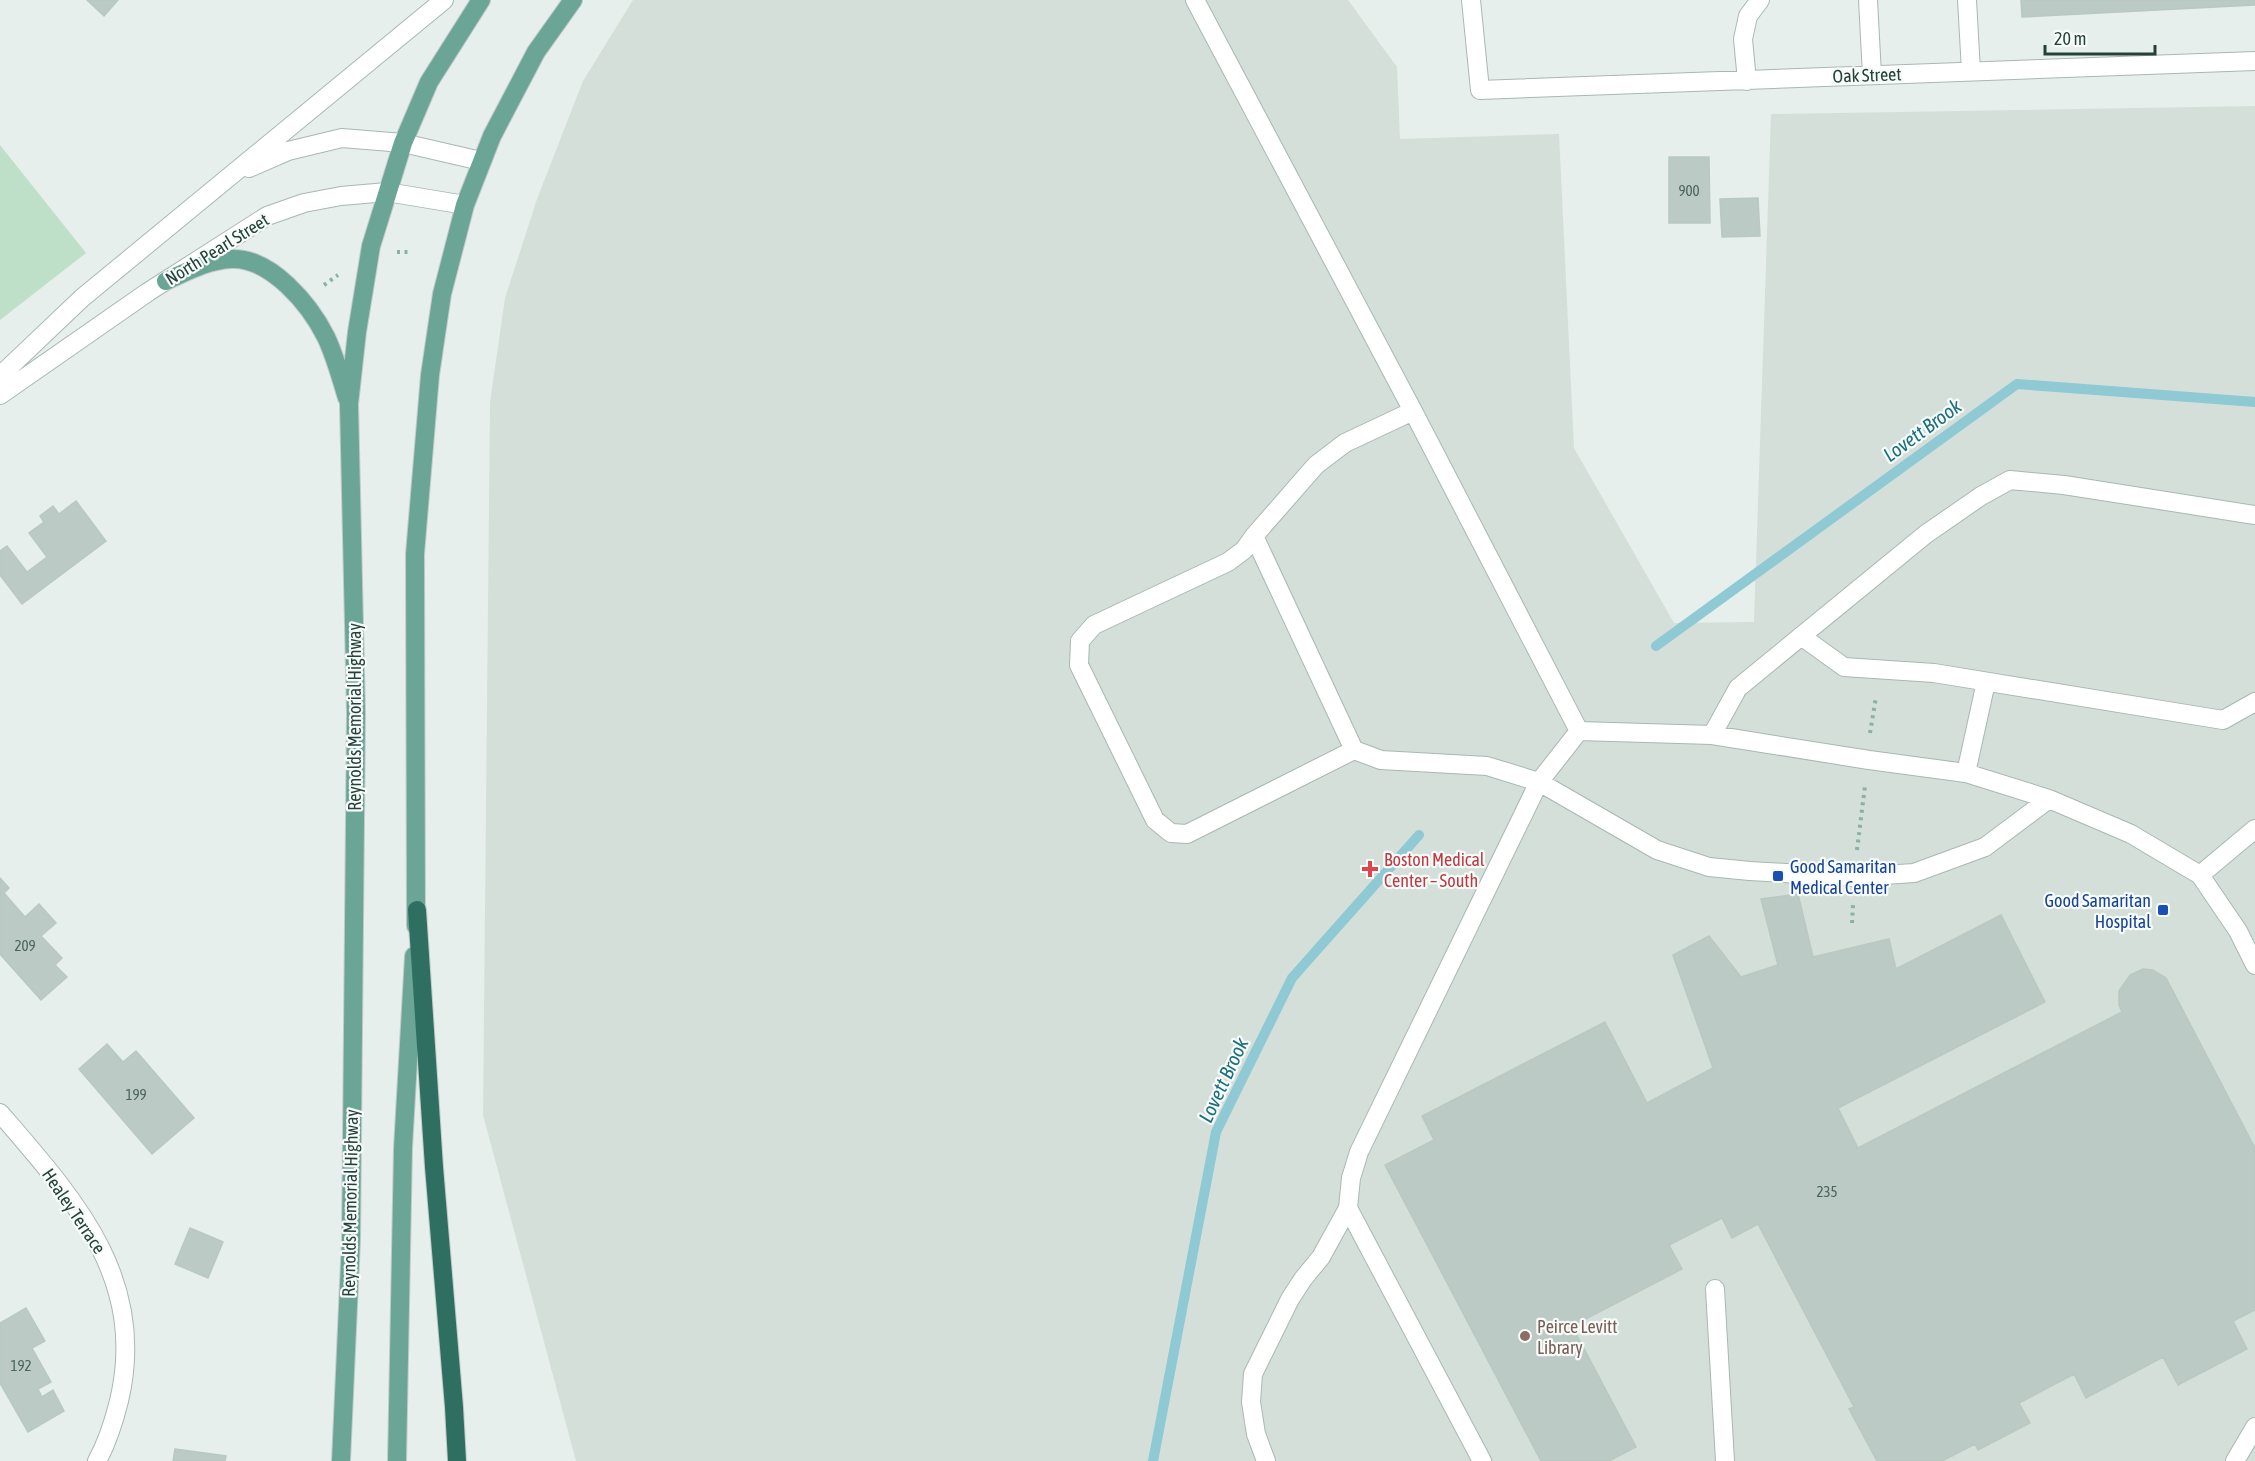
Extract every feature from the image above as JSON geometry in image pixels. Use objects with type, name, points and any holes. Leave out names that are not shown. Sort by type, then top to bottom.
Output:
[{"type":"highway","points":[[417,910],[434,1167],[454,1407],[456,1461]]},
{"type":"main road","name":"Reynolds Memorial Highway","points":[[341,1461],[351,1240],[356,714],[349,404],[357,332],[371,246],[403,143],[412,117],[429,82],[481,0]]},
{"type":"main road","points":[[397,1461],[403,1148],[417,910],[415,554],[433,352],[442,294],[465,205],[481,161],[536,52],[573,0]]},
{"type":"main road","points":[[166,281],[216,261],[233,258],[263,267],[279,278],[304,304],[320,326],[332,351],[349,404]]},
{"type":"street","points":[[0,376],[82,298],[444,0]]},
{"type":"street","points":[[1195,0],[1413,411],[1579,731]]},
{"type":"street","name":"Oak Street","points":[[1471,0],[1480,90],[2255,61]]},
{"type":"street","points":[[1747,81],[1743,39],[1748,16],[1760,0]]},
{"type":"street","points":[[1868,0],[1872,75]]},
{"type":"street","points":[[1967,0],[1971,71]]},
{"type":"street","points":[[228,176],[288,151],[342,138],[403,143],[481,161]]},
{"type":"street","name":"North Pearl Street","points":[[0,395],[166,281],[267,216],[304,203],[341,196],[387,192],[465,205]]},
{"type":"street","points":[[1354,750],[1187,834],[1171,833],[1155,820],[1079,665],[1080,641],[1094,625],[1228,562],[1244,550],[1316,465],[1345,443],[1413,411]]},
{"type":"street","points":[[1712,735],[1738,688],[1926,534],[1981,496],[2010,480],[2064,485],[2255,515]]},
{"type":"street","points":[[1254,536],[1354,750],[1382,760],[1487,766],[1539,782],[1657,850],[1709,867],[1854,876],[1914,873],[1985,847],[2049,799]]},
{"type":"street","points":[[1801,636],[1844,667],[1934,673],[2223,720],[2247,709],[2255,702]]},
{"type":"street","points":[[1966,773],[1986,682]]},
{"type":"street","points":[[1579,731],[1712,735],[1966,773],[2049,799],[2131,834],[2200,875],[2238,931],[2255,965]]},
{"type":"street","points":[[1266,1461],[1256,1434],[1251,1402],[1253,1374],[1290,1299],[1321,1257],[1348,1208],[1351,1178],[1359,1152],[1539,782],[1579,731]]},
{"type":"street","points":[[2200,875],[2255,829]]},
{"type":"street","name":"Healey Terrace","points":[[0,1113],[54,1179],[98,1240],[110,1266],[118,1292],[126,1324],[124,1381],[116,1412],[97,1461]]},
{"type":"street","points":[[1348,1208],[1482,1461]]},
{"type":"street","points":[[1715,1289],[1725,1461]]},
{"type":"street","points":[[2235,1461],[2255,1427]]},
{"type":"path","points":[[396,252],[409,252]]},
{"type":"path","points":[[322,286],[346,270]]},
{"type":"path","points":[[1852,923],[1854,876],[1869,760],[1870,722],[1882,670]]},
{"type":"shaded area","name":"Boston Medical Center – South","points":[[633,0],[1348,0],[1397,67],[1400,139],[1559,134],[1574,448],[1674,623],[1754,622],[1771,114],[2255,106],[2255,1461],[576,1461],[483,1115],[490,402],[505,298],[537,199],[583,81]]},
{"type":"green space","points":[[0,145],[86,253],[0,320]]},
{"type":"building","points":[[87,0],[118,0],[104,16]]},
{"type":"building","points":[[2021,0],[2255,0],[2255,5],[2022,17]]},
{"type":"building","points":[[1669,157],[1709,157],[1710,223],[1669,223]]},
{"type":"building","points":[[1758,198],[1760,236],[1722,237],[1720,199]]},
{"type":"building","points":[[76,501],[106,541],[22,604],[0,575],[0,551],[7,546],[27,572],[47,557],[29,533],[44,522],[40,516],[53,506],[59,514]]},
{"type":"building","points":[[0,878],[9,888],[4,893],[25,917],[39,904],[56,923],[41,936],[62,958],[55,965],[67,977],[41,1000],[0,954]]},
{"type":"building","points":[[1798,894],[1813,957],[1889,939],[1896,969],[2001,915],[2045,1002],[1838,1108],[1858,1148],[2122,1012],[2119,1005],[2119,991],[2130,975],[2143,969],[2153,970],[2166,978],[2255,1148],[2255,1310],[2233,1321],[2247,1349],[2178,1385],[2163,1357],[2086,1398],[2074,1374],[2019,1403],[2030,1423],[1978,1450],[1975,1444],[1942,1461],[1877,1461],[1849,1409],[1854,1407],[1758,1224],[1732,1238],[1722,1218],[1669,1245],[1682,1269],[1572,1326],[1636,1447],[1609,1461],[1541,1461],[1385,1165],[1434,1140],[1422,1116],[1605,1022],[1647,1103],[1713,1068],[1673,955],[1709,936],[1741,977],[1778,965],[1761,899]]},
{"type":"building","points":[[107,1044],[123,1062],[136,1051],[194,1118],[152,1154],[79,1069]]},
{"type":"building","points":[[190,1228],[223,1242],[208,1278],[175,1264]]},
{"type":"building","points":[[26,1308],[45,1341],[32,1348],[51,1382],[38,1389],[42,1397],[53,1390],[64,1411],[28,1432],[0,1383],[0,1323]]},
{"type":"building","points":[[175,1449],[226,1456],[225,1461],[173,1461]]},
{"type":"waterway","name":"Lovett Brook","points":[[1656,646],[2017,384],[2255,402]]},
{"type":"waterway","name":"Lovett Brook","points":[[1153,1461],[1216,1132],[1292,978],[1419,835]]},
{"type":"place","name":"Boston Medical Center – South","points":[[1370,869]]},
{"type":"place","name":"Good Samaritan Medical Center","points":[[1778,876]]},
{"type":"place","name":"Good Samaritan Hospital","points":[[2163,910]]},
{"type":"place","name":"Peirce Levitt Library","points":[[1525,1336]]}]
